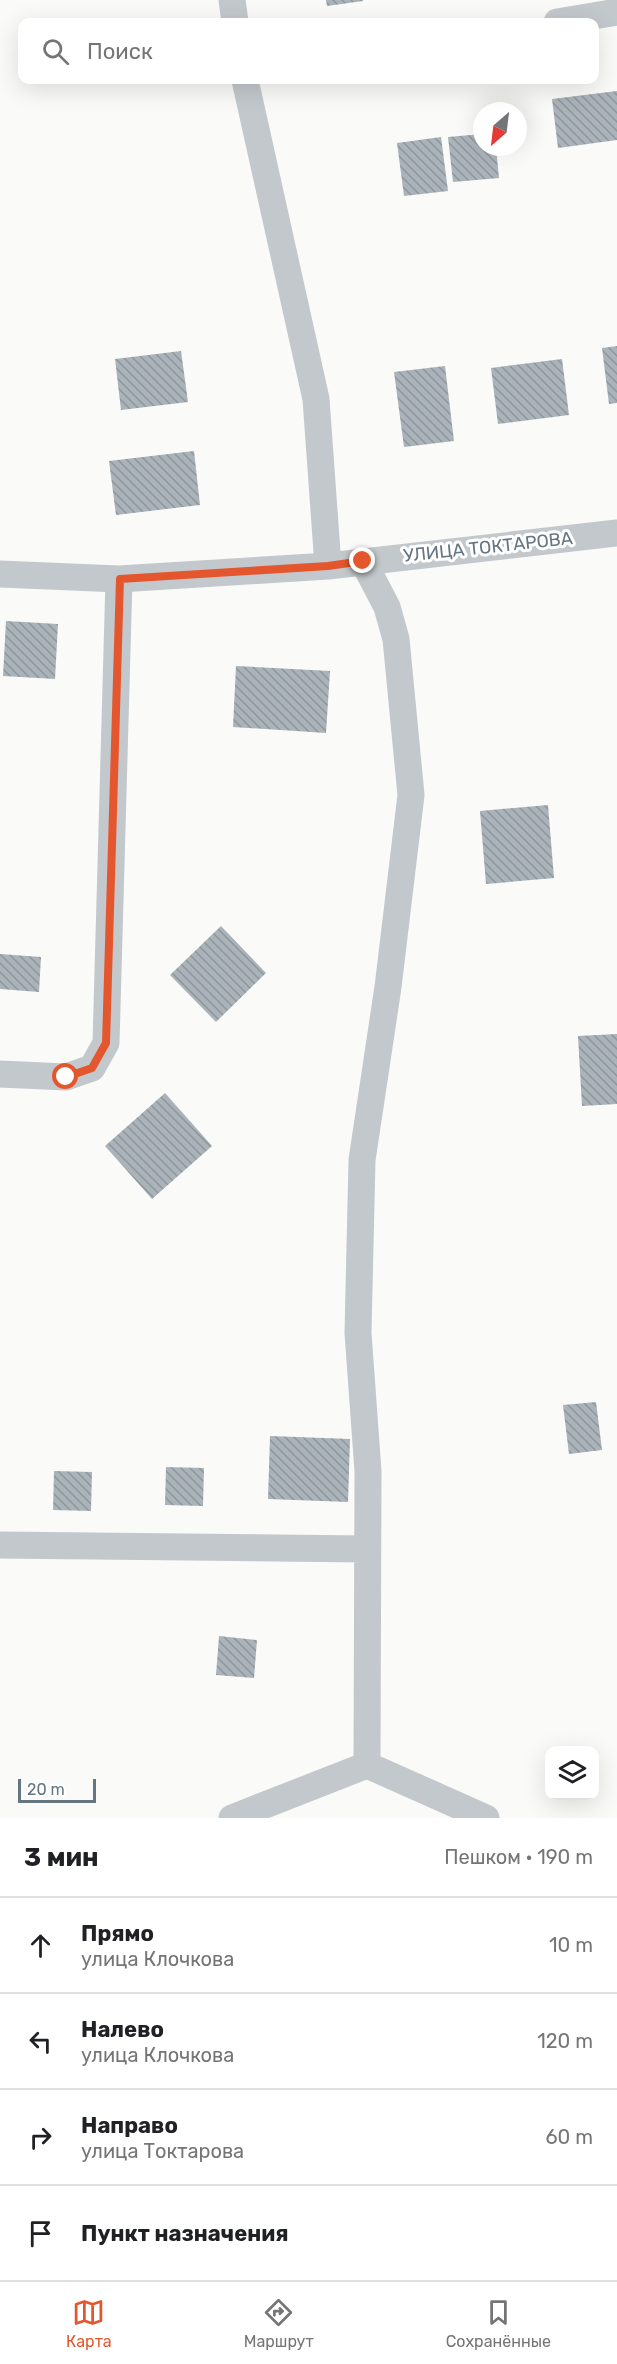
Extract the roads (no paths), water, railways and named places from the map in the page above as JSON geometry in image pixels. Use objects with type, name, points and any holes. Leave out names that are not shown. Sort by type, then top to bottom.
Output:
[{"type":"street","points":[[232,0],[234,18]]},
{"type":"street","points":[[573,14],[617,12]]},
{"type":"street","points":[[246,84],[316,399],[328,566]]},
{"type":"street","name":"УЛИЦА ТОКТАРОВА","points":[[0,574],[120,579],[328,566],[617,533]]},
{"type":"street","points":[[363,561],[387,607],[396,639],[411,795],[388,987],[362,1160],[358,1333],[368,1471],[367,1765]]},
{"type":"street","points":[[0,1074],[66,1077],[92,1068],[106,1043],[120,579]]},
{"type":"street","points":[[0,1545],[367,1549]]},
{"type":"street","points":[[232,1818],[367,1765],[486,1818]]}]
